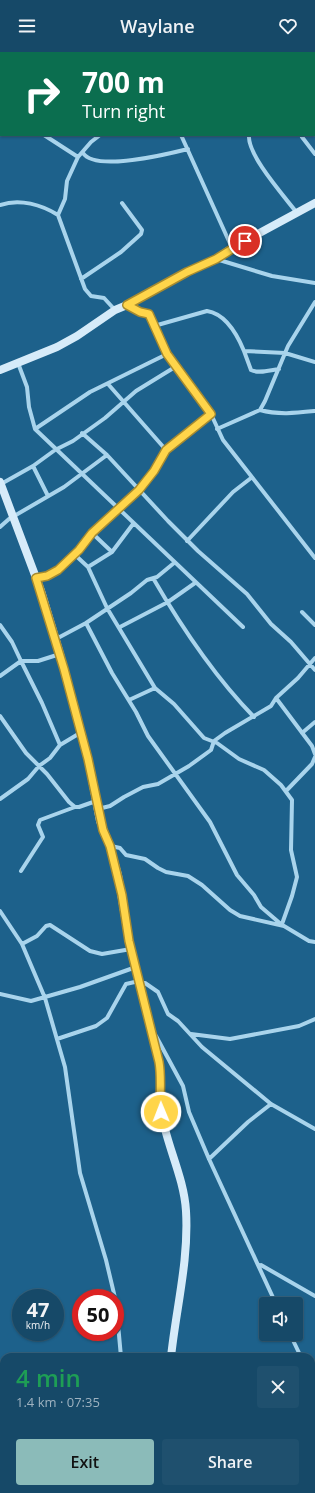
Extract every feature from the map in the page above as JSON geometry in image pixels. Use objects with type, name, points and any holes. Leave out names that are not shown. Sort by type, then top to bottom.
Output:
[{"type":"main road","points":[[0,370],[77,336],[115,310],[187,272],[216,259],[232,248],[315,203]]},
{"type":"main road","points":[[0,484],[36,578],[56,639],[80,733],[96,805],[103,830],[110,846],[161,1075],[159,1099],[161,1112],[182,1188],[186,1209],[184,1268],[172,1353]]},
{"type":"street","points":[[46,136],[78,157]]},
{"type":"street","points":[[58,215],[65,199],[67,181],[78,157],[91,142],[99,136]]},
{"type":"street","points":[[182,136],[232,248]]},
{"type":"street","points":[[249,136],[249,145],[254,156],[297,214]]},
{"type":"street","points":[[302,137],[315,154]]},
{"type":"street","points":[[83,153],[86,158],[94,161],[108,162],[149,159],[188,149]]},
{"type":"street","points":[[0,205],[13,203],[37,204],[58,215],[72,248],[81,279],[91,296],[104,298],[115,310]]},
{"type":"street","points":[[81,279],[121,252],[141,234],[142,230],[122,203]]},
{"type":"street","points":[[216,259],[272,276],[315,282]]},
{"type":"street","points":[[260,410],[288,346],[315,302]]},
{"type":"street","points":[[127,305],[140,312],[149,314],[167,354],[175,367],[199,396],[211,414],[223,440],[251,478],[315,558]]},
{"type":"street","points":[[154,326],[207,311],[215,312],[223,318],[239,339],[251,370],[258,372],[279,369]]},
{"type":"street","points":[[244,351],[286,353],[315,362]]},
{"type":"street","points":[[35,429],[90,392],[167,354]]},
{"type":"street","points":[[18,363],[27,387],[29,407],[35,429],[54,450],[120,509],[133,524],[243,627]]},
{"type":"street","points":[[0,484],[33,466],[54,450],[73,441],[82,433],[105,418],[136,391],[175,367]]},
{"type":"street","points":[[108,384],[166,450]]},
{"type":"street","points":[[217,429],[260,410],[270,413],[315,411]]},
{"type":"street","points":[[36,578],[47,576],[58,570],[92,533],[139,490],[154,471],[166,450],[211,414]]},
{"type":"street","points":[[82,433],[108,455],[187,540],[247,594],[271,624],[291,642],[315,670]]},
{"type":"street","points":[[0,527],[82,474],[108,455]]},
{"type":"street","points":[[33,466],[48,496]]},
{"type":"street","points":[[187,540],[233,492],[251,478]]},
{"type":"street","points":[[88,567],[112,552],[133,524]]},
{"type":"street","points":[[92,533],[112,552]]},
{"type":"street","points":[[74,554],[88,567],[108,608],[155,688],[174,704],[200,735],[214,742],[239,759],[264,770],[286,791],[292,800],[291,850],[297,877],[283,925]]},
{"type":"street","points":[[56,639],[86,623],[131,593],[147,580],[161,575],[174,563]]},
{"type":"street","points":[[153,578],[168,602],[175,617],[204,657],[229,689],[254,717]]},
{"type":"street","points":[[120,627],[168,602],[195,583]]},
{"type":"street","points":[[302,612],[315,625]]},
{"type":"street","points":[[86,623],[105,662],[140,718],[148,736],[210,822],[240,879],[254,895],[261,908],[283,925],[308,940],[315,942]]},
{"type":"street","points":[[0,625],[12,642],[42,703],[60,745]]},
{"type":"street","points":[[0,676],[21,662],[38,661],[60,654]]},
{"type":"street","points":[[21,871],[43,837],[38,825],[40,820],[75,807],[96,805],[110,806],[130,793],[158,784],[211,750],[214,742],[245,720],[254,717],[271,706],[276,698],[298,678],[315,658]]},
{"type":"street","points":[[129,700],[155,688]]},
{"type":"street","points":[[276,698],[302,733],[315,756],[312,764],[286,791]]},
{"type":"street","points":[[0,716],[26,753],[48,774],[68,802],[75,807]]},
{"type":"street","points":[[302,733],[315,722]]},
{"type":"street","points":[[0,799],[28,779],[39,766],[50,758],[60,745],[80,733]]},
{"type":"street","points":[[110,846],[120,848],[126,855],[145,859],[158,868],[188,876],[202,885],[230,910],[240,916],[247,919],[283,925]]},
{"type":"street","points":[[0,911],[22,944],[45,998],[57,1039],[68,1080],[80,1173],[106,1260],[116,1302],[121,1353]]},
{"type":"street","points":[[22,944],[37,936],[46,926],[50,925],[90,951],[102,954],[132,950]]},
{"type":"street","points":[[0,994],[31,1002],[136,968]]},
{"type":"street","points":[[57,1039],[96,1026],[107,1018],[126,984],[141,982],[145,983],[155,989],[168,1014],[202,1047],[271,1104],[315,1129]]},
{"type":"street","points":[[190,1034],[230,1038],[299,1026],[315,1019]]},
{"type":"street","points":[[151,1026],[183,1086],[189,1112],[209,1159],[273,1297]]},
{"type":"street","points":[[209,1159],[248,1122],[271,1104]]},
{"type":"street","points":[[259,1266],[261,1265],[315,1296]]},
{"type":"street","points":[[293,1341],[299,1353]]},
{"type":"route","points":[[161,1112],[159,1099],[161,1089],[159,1062],[151,1026],[146,1013],[140,980],[129,941],[129,933],[118,875],[110,846],[100,821],[88,759],[76,713],[54,633],[36,578],[47,576],[58,570],[79,550],[92,533],[100,528],[139,490],[154,471],[166,450],[211,414],[199,396],[175,367],[167,354],[149,314],[140,312],[127,305],[187,272],[216,259],[245,241]]}]
